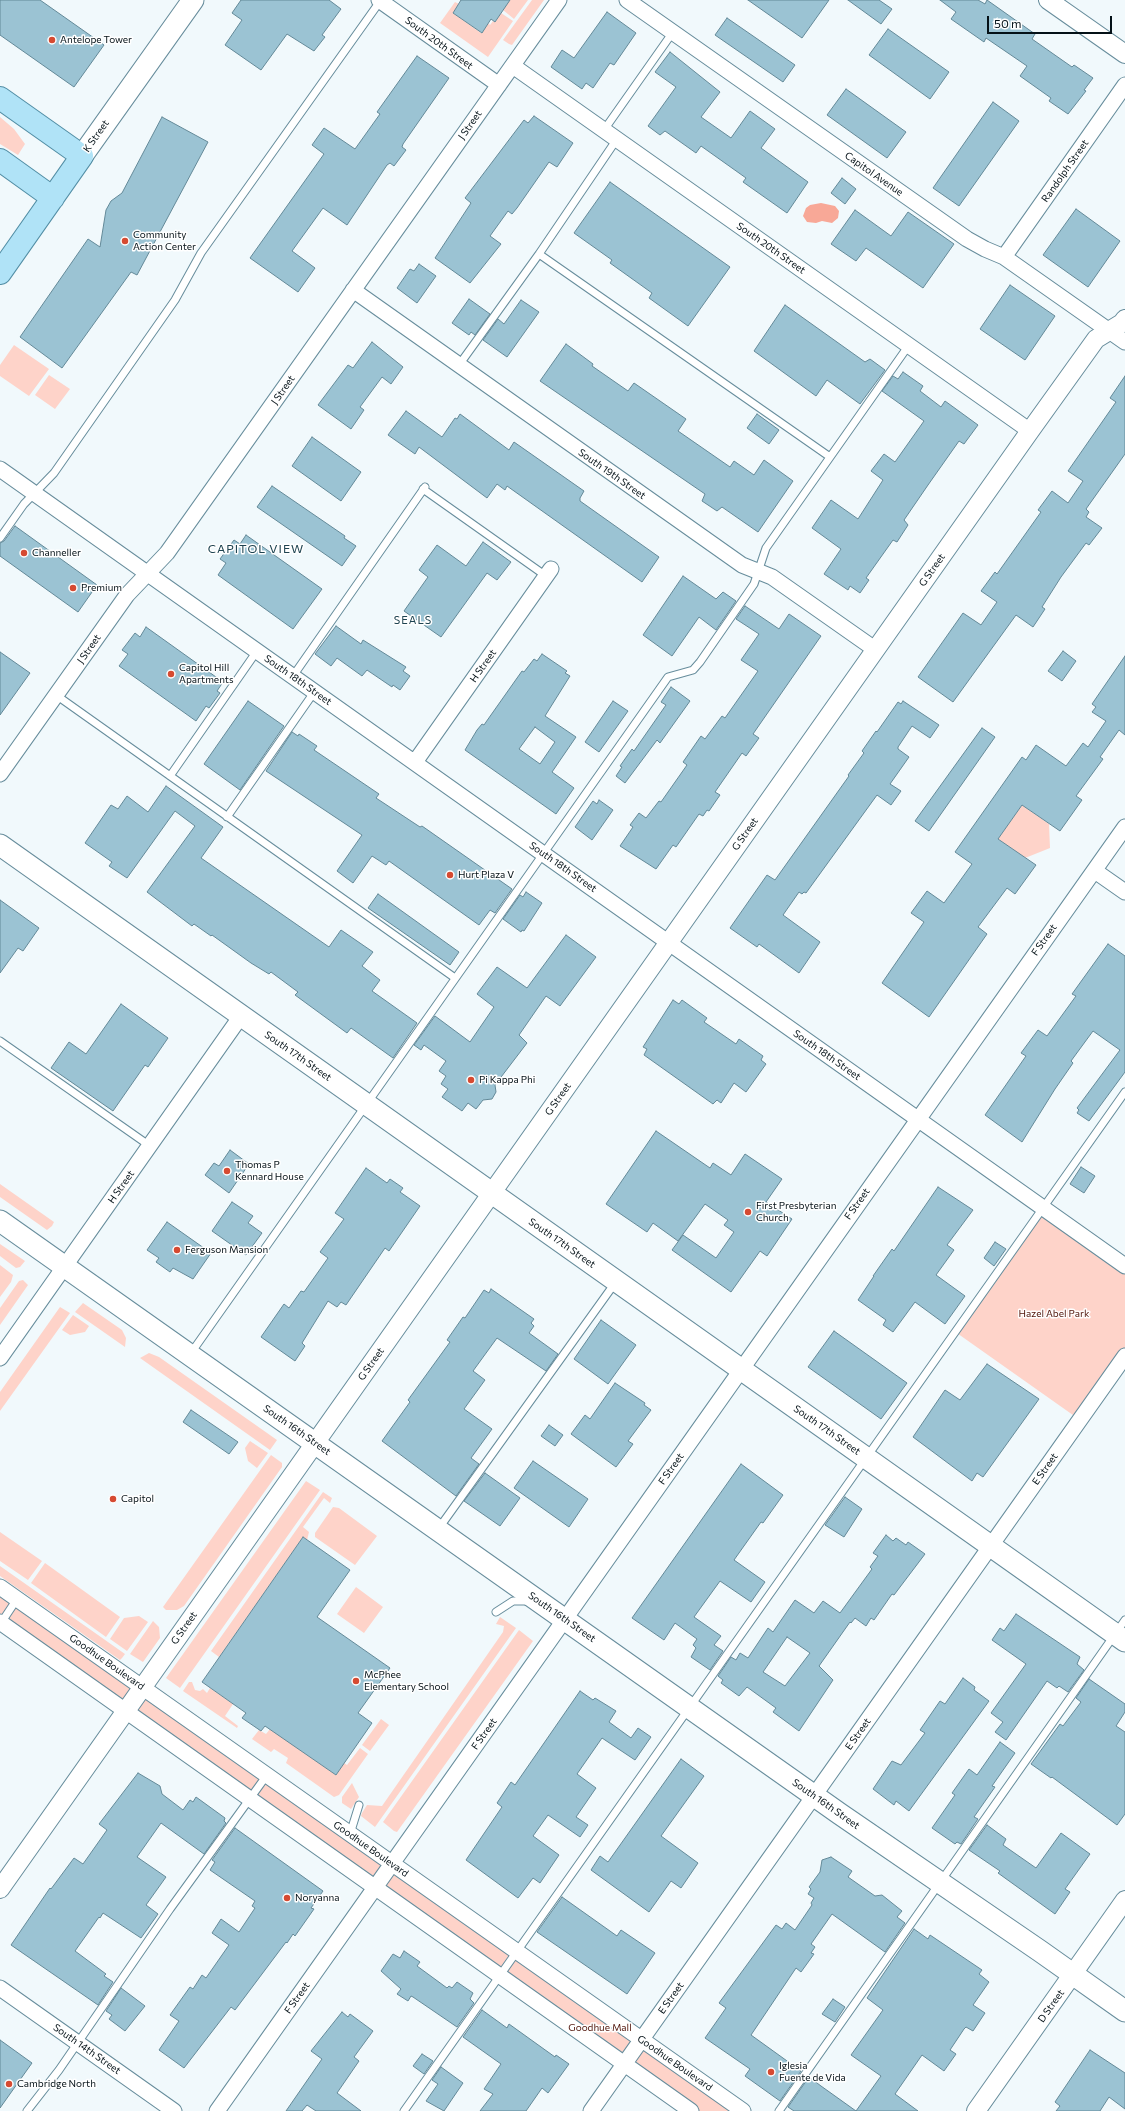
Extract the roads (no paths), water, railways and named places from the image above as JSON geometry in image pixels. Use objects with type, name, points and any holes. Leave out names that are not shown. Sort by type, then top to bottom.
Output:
[{"type":"main road","name":"K Street","points":[[0,273],[193,0]]},
{"type":"main road","points":[[0,98],[82,156]]},
{"type":"main road","points":[[0,160],[53,198]]},
{"type":"main road","name":"South 17th Street","points":[[0,846],[991,1546],[1122,1632]]},
{"type":"main road","name":"South 16th Street","points":[[0,1221],[690,1708],[1125,2011]]},
{"type":"street","name":"South 20th Street","points":[[380,0],[498,86]]},
{"type":"street","name":"J Street","points":[[0,774],[127,595],[167,553],[559,0]]},
{"type":"street","name":"Capitol Avenue","points":[[627,0],[967,239],[984,249],[1004,257],[1125,342]]},
{"type":"street","points":[[1048,0],[1125,54]]},
{"type":"street","name":"South 20th Street","points":[[513,66],[1030,431]]},
{"type":"street","name":"Randolph Street","points":[[1004,257],[1125,85]]},
{"type":"street","name":"South 19th Street","points":[[353,290],[742,565],[772,577],[876,650]]},
{"type":"street","name":"G Street","points":[[0,1889],[1030,431],[1096,339],[1110,331],[1125,319]]},
{"type":"street","name":"South 18th Street","points":[[0,469],[1125,1266]]},
{"type":"street","name":"H Street","points":[[415,762],[548,572]]},
{"type":"street","name":"F Street","points":[[217,2111],[917,1119],[1125,827]]},
{"type":"street","points":[[1095,871],[1125,892]]},
{"type":"street","name":"H Street","points":[[0,1358],[241,1016]]},
{"type":"street","name":"E Street","points":[[591,2111],[1125,1356]]},
{"type":"street","name":"Goodhue Boulevard","points":[[0,1587],[742,2111]]},
{"type":"street","points":[[0,1622],[691,2111]]},
{"type":"street","name":"D Street","points":[[976,2111],[1125,1900]]},
{"type":"street","name":"South 14th Street","points":[[0,1988],[174,2111]]},
{"type":"lane","points":[[0,538],[34,493],[54,473],[174,300],[204,249],[380,0]]},
{"type":"lane","points":[[604,130],[673,32]]},
{"type":"lane","points":[[459,365],[539,254],[617,139]]},
{"type":"lane","points":[[539,254],[830,457]]},
{"type":"lane","points":[[190,1355],[668,677],[693,670],[700,662],[754,584],[766,548],[909,346]]},
{"type":"lane","points":[[293,676],[424,488],[548,572]]},
{"type":"lane","points":[[170,776],[257,650]]},
{"type":"lane","points":[[227,817],[315,691]]},
{"type":"lane","points":[[56,695],[455,978]]},
{"type":"lane","points":[[0,1041],[150,1146]]},
{"type":"lane","points":[[404,2111],[1125,1092]]},
{"type":"lane","points":[[437,1530],[616,1281]]},
{"type":"lane","points":[[0,1622],[17,1599]]},
{"type":"lane","points":[[496,1612],[513,1601],[539,1601]]},
{"type":"lane","points":[[779,2111],[940,1882],[1122,1632]]},
{"type":"lane","points":[[27,2111],[78,2043],[170,1909],[267,1776]]},
{"type":"lane","points":[[350,1834],[359,1805]]},
{"type":"place","name":"Antelope Tower","points":[[52,40]]},
{"type":"place","name":"Community Action Center","points":[[125,241]]},
{"type":"place","name":"Channeller","points":[[24,553]]},
{"type":"place","name":"Premium","points":[[73,588]]},
{"type":"place","name":"Capitol Hill Apartments","points":[[171,674]]},
{"type":"place","name":"Hurt Plaza V","points":[[450,875]]},
{"type":"place","name":"Pi Kappa Phi","points":[[471,1080]]},
{"type":"place","name":"Thomas P Kennard House","points":[[227,1171]]},
{"type":"place","name":"First Presbyterian Church","points":[[748,1212]]},
{"type":"place","name":"Ferguson Mansion","points":[[177,1250]]},
{"type":"place","name":"Capitol","points":[[113,1499]]},
{"type":"place","name":"McPhee Elementary School","points":[[356,1681]]},
{"type":"place","name":"Noryanna","points":[[287,1898]]},
{"type":"place","name":"Iglesia Fuente de Vida","points":[[771,2072]]},
{"type":"place","name":"Cambridge North","points":[[9,2084]]},
{"type":"district","name":"CAPITOL VIEW","points":[[256,549]]},
{"type":"district","name":"SEALS","points":[[413,620]]},
{"type":"park label","name":"Hazel Abel Park","points":[[1054,1314]]},
{"type":"park label","name":"Goodhue Mall","points":[[600,2028]]}]
